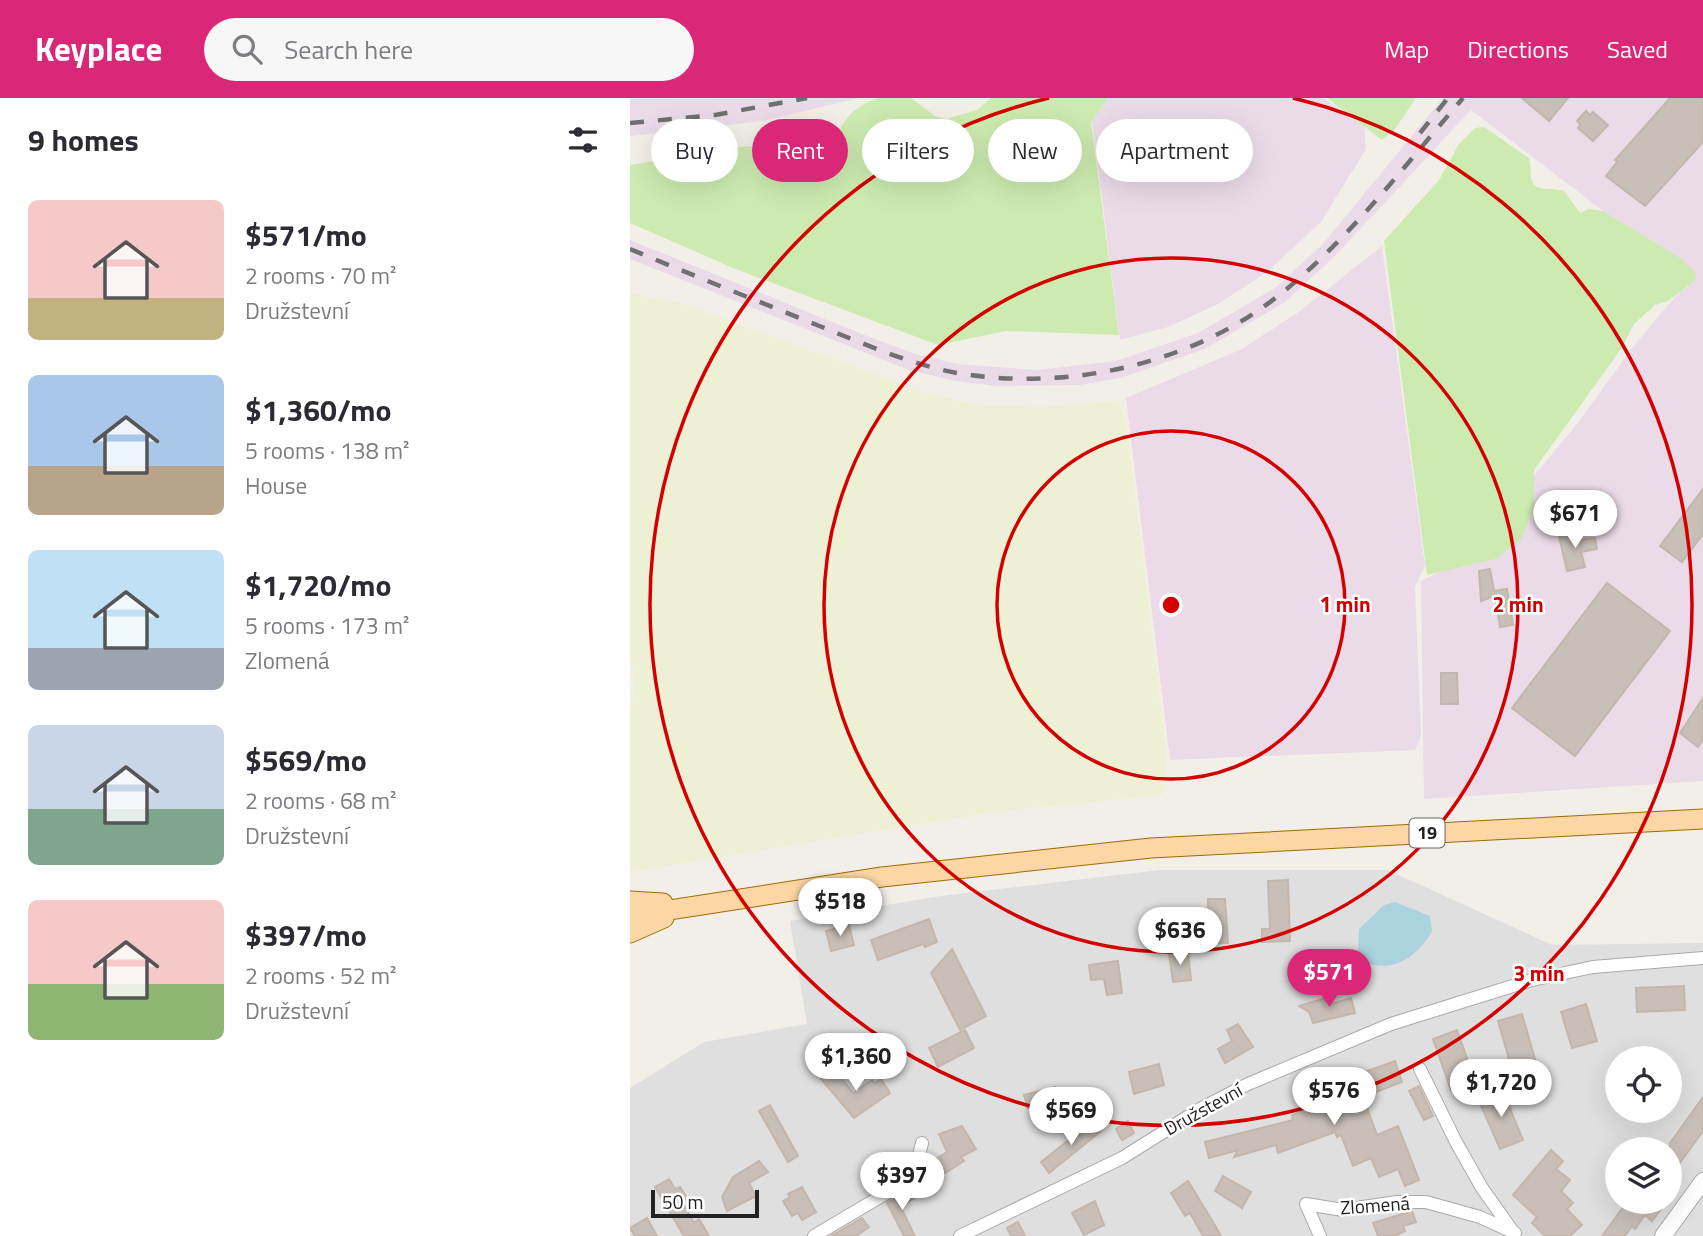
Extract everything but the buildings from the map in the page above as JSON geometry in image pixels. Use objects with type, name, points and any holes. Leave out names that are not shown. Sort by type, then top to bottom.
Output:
[{"type":"main road","name":"19","points":[[630,916],[978,865],[1151,848],[1703,819]]},
{"type":"main road","points":[[630,901],[696,905]]},
{"type":"main road","points":[[630,933],[696,905]]},
{"type":"street","name":"Družstevní","points":[[960,1236],[1122,1158],[1180,1120],[1248,1084],[1391,1024],[1532,980],[1592,967],[1703,958]]},
{"type":"street","name":"Zlomená","points":[[1420,1069],[1462,1154],[1516,1235]]},
{"type":"street","points":[[814,1236],[906,1181],[916,1167],[922,1143]]},
{"type":"street","points":[[1663,1236],[1703,1181]]},
{"type":"street","name":"Zlomená","points":[[1320,1236],[1306,1204],[1343,1210],[1396,1202],[1426,1202],[1480,1217],[1516,1235]]},
{"type":"shaded area","points":[[859,98],[771,119],[752,119],[752,122],[738,124],[738,119],[651,119],[651,134],[630,136],[630,99]]},
{"type":"shaded area","points":[[1108,98],[1323,98],[1364,125],[1366,149],[1321,222],[1267,272],[1218,304],[1168,327],[1120,340],[1100,182],[1253,182],[1253,119],[1096,119],[1096,151],[1092,120]]},
{"type":"shaded area","points":[[1443,98],[1703,98],[1703,781],[1424,799],[1421,581],[1440,572],[1496,559],[1534,506],[1534,476],[1580,420],[1635,344],[1676,296],[1695,281],[1471,110],[1334,257],[1285,302],[1205,349],[1120,378],[1080,385],[997,386],[955,381],[909,370],[630,259],[630,240],[867,336],[915,354],[958,364],[1036,370],[1116,361],[1198,333],[1275,288],[1322,245]]},
{"type":"shaded area","points":[[1382,246],[1425,565],[1415,587],[1421,736],[1415,750],[1170,760],[1126,398],[1242,349],[1300,311]]},
{"type":"shaded area","points":[[1160,870],[1388,870],[1552,945],[1703,943],[1703,1236],[630,1236],[630,1088],[704,1042],[807,1024],[790,921],[941,896]]},
{"type":"green space","points":[[879,98],[911,98],[935,116],[946,119],[977,110],[991,98],[1108,98],[1091,122],[1096,182],[1099,182],[1119,335],[1006,331],[938,345],[733,268],[630,223],[630,165],[651,162],[651,182],[738,182],[738,147],[747,146],[752,147],[752,182],[848,182],[847,119],[865,104]]},
{"type":"green space","points":[[1327,98],[1416,98],[1395,129],[1382,140]]},
{"type":"green space","points":[[1484,127],[1529,158],[1532,182],[1539,188],[1564,191],[1580,213],[1589,209],[1603,211],[1682,259],[1696,273],[1695,281],[1668,301],[1655,305],[1634,324],[1621,349],[1534,470],[1534,506],[1522,538],[1496,559],[1427,575],[1384,241],[1439,180],[1459,144],[1475,128]]},
{"type":"green space","points":[[630,293],[681,303],[929,394],[983,406],[1045,407],[1118,401],[1127,427],[1166,748],[1165,785],[1162,795],[995,812],[630,872],[630,713],[634,683],[630,653]]},
{"type":"water","points":[[1395,902],[1430,916],[1432,931],[1426,941],[1410,957],[1390,965],[1380,966],[1358,958],[1359,929],[1384,905]]},
{"type":"railway","points":[[630,123],[715,115],[807,98]]},
{"type":"railway","points":[[1420,133],[1448,98]]},
{"type":"railway","points":[[630,249],[868,346],[921,364],[957,373],[999,378],[1086,375],[1129,367],[1211,338],[1248,317],[1283,292],[1355,224],[1463,98]]}]
